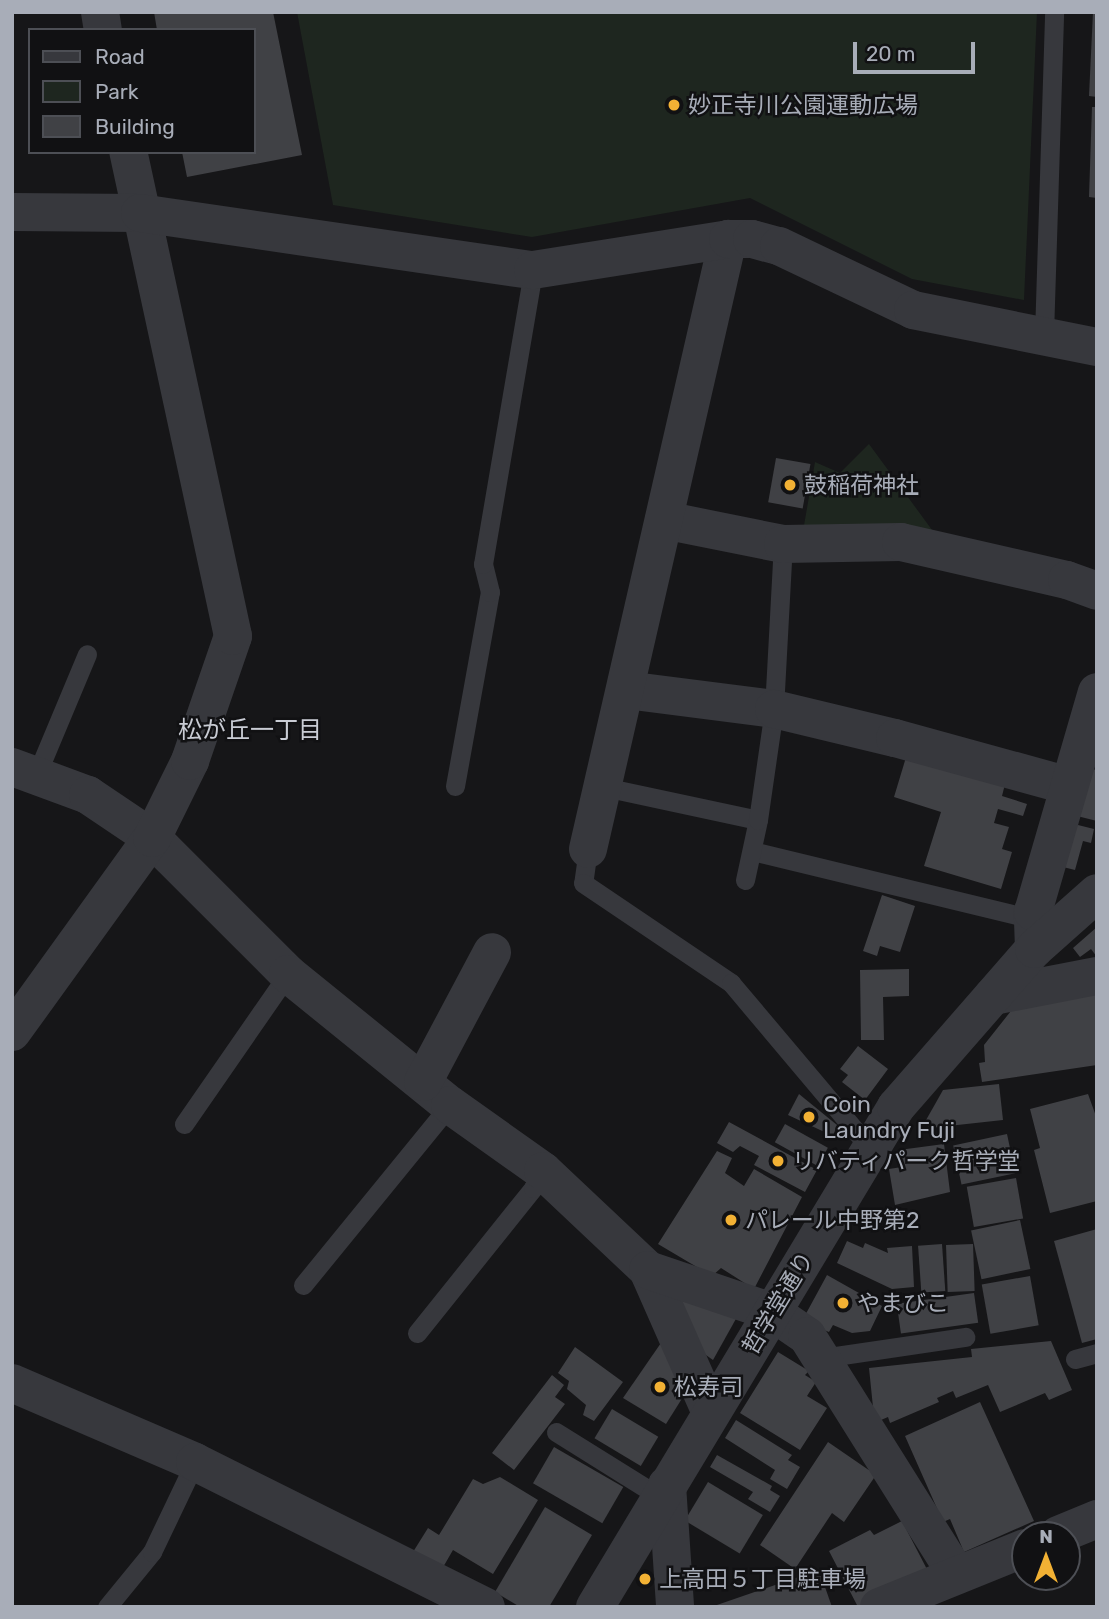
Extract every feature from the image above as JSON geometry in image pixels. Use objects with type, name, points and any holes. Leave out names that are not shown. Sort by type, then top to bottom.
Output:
[{"type":"street","points":[[15,1026],[152,838],[190,761],[233,636],[128,154]]},
{"type":"street","points":[[12,212],[140,213],[533,270],[728,239],[752,239],[779,246],[913,310],[1097,347]]},
{"type":"street","points":[[588,849],[728,239]]},
{"type":"street","points":[[664,520],[783,544],[901,542],[1054,577],[1097,591]]},
{"type":"street","points":[[626,690],[774,709],[895,738],[1069,786]]},
{"type":"street","points":[[1034,934],[1033,912],[1097,692]]},
{"type":"street","points":[[24,771],[88,795],[152,838],[288,974],[437,1093],[543,1171],[648,1270],[711,1413]]},
{"type":"street","name":"哲学堂通り","points":[[595,1607],[896,1107],[993,996],[1034,934],[1097,893]]},
{"type":"street","points":[[437,1093],[492,952]]},
{"type":"street","points":[[993,996],[1097,976]]},
{"type":"street","points":[[648,1270],[772,1312],[807,1336],[957,1575]]},
{"type":"street","points":[[12,1383],[195,1462],[486,1607]]},
{"type":"street","points":[[664,1491],[675,1607]]},
{"type":"street","points":[[879,1607],[1011,1554]]},
{"type":"lane","points":[[1044,335],[1054,12]]},
{"type":"lane","points":[[455,786],[490,592],[483,564],[533,270]]},
{"type":"lane","points":[[745,880],[758,820],[774,709],[783,544]]},
{"type":"lane","points":[[24,771],[87,654]]},
{"type":"lane","points":[[604,787],[758,820]]},
{"type":"lane","points":[[588,849],[583,883],[731,983],[871,1149]]},
{"type":"lane","points":[[752,851],[1034,934]]},
{"type":"lane","points":[[184,1124],[288,974]]},
{"type":"lane","points":[[303,1285],[437,1093]]},
{"type":"lane","points":[[417,1333],[533,1188],[543,1171]]},
{"type":"lane","points":[[821,1358],[965,1337]]},
{"type":"lane","points":[[1075,1359],[1097,1353]]},
{"type":"lane","points":[[556,1432],[664,1491]]},
{"type":"lane","points":[[107,1607],[152,1552],[195,1462]]},
{"type":"green space","name":"妙正寺川公園運動広場","points":[[297,12],[1037,12],[1024,300],[912,279],[750,198],[532,237],[333,205]]},
{"type":"green space","points":[[869,444],[935,534],[802,537],[815,462],[840,473]]},
{"type":"building","points":[[154,12],[273,12],[302,155],[187,177],[182,154],[256,154],[256,28],[157,28]]},
{"type":"building","points":[[1093,12],[1097,12],[1097,97],[1089,96]]},
{"type":"building","points":[[1092,107],[1097,107],[1097,198],[1089,197]]},
{"type":"building","points":[[776,458],[810,464],[803,508],[768,502]]},
{"type":"building","points":[[907,754],[1005,784],[1002,796],[1027,804],[1023,816],[998,809],[994,823],[1009,827],[1002,849],[1012,852],[1001,889],[924,866],[941,812],[894,797]]},
{"type":"building","points":[[1092,769],[1097,770],[1097,821],[1077,816]]},
{"type":"building","points":[[1070,823],[1094,829],[1091,843],[1083,841],[1075,870],[1059,866]]},
{"type":"building","points":[[882,895],[915,906],[900,952],[880,946],[877,956],[863,951]]},
{"type":"building","points":[[1097,927],[1097,957],[1091,949],[1080,957],[1073,948]]},
{"type":"building","points":[[909,969],[909,996],[883,997],[884,1040],[861,1040],[860,970]]},
{"type":"building","points":[[1097,987],[1097,1065],[982,1082],[979,1063],[985,1062],[984,1045],[1022,997]]},
{"type":"building","points":[[858,1046],[888,1069],[865,1100],[842,1082],[848,1075],[840,1069]]},
{"type":"building","points":[[999,1084],[1003,1120],[921,1129],[943,1090]]},
{"type":"building","points":[[799,1094],[837,1125],[833,1136],[788,1115]]},
{"type":"building","points":[[1088,1094],[1097,1119],[1097,1201],[1050,1213],[1034,1150],[1040,1148],[1030,1109]]},
{"type":"building","name":"リバティパーク哲学堂","points":[[729,1122],[817,1170],[805,1192],[754,1165],[759,1156],[740,1146],[733,1152],[717,1143]]},
{"type":"building","points":[[785,1124],[828,1148],[818,1166],[775,1142]]},
{"type":"building","points":[[1007,1134],[1015,1173],[962,1185],[953,1145]]},
{"type":"building","points":[[944,1144],[950,1192],[895,1205],[889,1169],[902,1167],[899,1150]]},
{"type":"building","name":"パレール中野第2","points":[[717,1151],[732,1158],[725,1173],[744,1186],[754,1169],[802,1197],[754,1289],[721,1268],[712,1276],[658,1244]]},
{"type":"building","points":[[1016,1178],[1023,1218],[974,1227],[967,1187]]},
{"type":"building","points":[[1020,1220],[1030,1269],[981,1279],[971,1230]]},
{"type":"building","points":[[1097,1229],[1097,1339],[1082,1343],[1054,1241]]},
{"type":"building","points":[[847,1241],[863,1248],[865,1243],[888,1253],[887,1248],[912,1246],[914,1287],[892,1289],[837,1263]]},
{"type":"building","points":[[942,1244],[945,1291],[921,1293],[918,1246]]},
{"type":"building","points":[[973,1244],[975,1291],[948,1292],[946,1245]]},
{"type":"building","points":[[827,1275],[882,1306],[870,1331],[852,1333],[833,1325],[829,1332],[802,1321]]},
{"type":"building","points":[[1030,1276],[1039,1325],[990,1334],[982,1285]]},
{"type":"building","points":[[689,1293],[737,1317],[713,1360],[690,1344],[677,1306]]},
{"type":"building","points":[[974,1293],[978,1323],[901,1334],[897,1304]]},
{"type":"building","points":[[663,1340],[688,1389],[666,1424],[623,1398]]},
{"type":"building","points":[[1051,1341],[1072,1390],[1049,1400],[1045,1393],[1000,1412],[988,1385],[956,1398],[953,1391],[937,1398],[939,1402],[890,1423],[888,1417],[881,1420],[874,1417],[869,1368],[972,1357],[971,1349]]},
{"type":"building","points":[[575,1347],[623,1382],[594,1421],[583,1415],[586,1405],[567,1389],[569,1381],[558,1373]]},
{"type":"building","points":[[778,1352],[809,1371],[805,1375],[816,1382],[807,1396],[827,1408],[800,1450],[740,1413]]},
{"type":"building","points":[[552,1375],[564,1385],[555,1397],[565,1404],[514,1470],[492,1453]]},
{"type":"building","points":[[980,1402],[1034,1521],[1011,1521],[1011,1531],[964,1552],[950,1519],[943,1522],[905,1436]]},
{"type":"building","points":[[612,1409],[658,1437],[641,1466],[594,1438]]},
{"type":"building","points":[[736,1420],[792,1455],[788,1460],[800,1467],[787,1489],[770,1479],[775,1470],[725,1438]]},
{"type":"building","points":[[828,1442],[876,1475],[844,1522],[832,1513],[795,1569],[760,1545]]},
{"type":"building","points":[[554,1447],[623,1487],[602,1523],[533,1483]]},
{"type":"building","points":[[717,1455],[772,1486],[770,1490],[780,1496],[770,1512],[748,1499],[753,1492],[710,1467]]},
{"type":"building","points":[[500,1477],[538,1500],[493,1574],[453,1550],[442,1569],[413,1552],[428,1528],[439,1535],[473,1479],[483,1484]]},
{"type":"building","points":[[708,1482],[763,1515],[740,1554],[685,1521]]},
{"type":"building","points":[[545,1507],[592,1535],[549,1607],[520,1607],[495,1592]]},
{"type":"building","points":[[902,1521],[931,1577],[897,1588],[858,1607],[829,1551],[870,1530],[874,1535]]},
{"type":"building","points":[[819,1570],[832,1607],[714,1607],[714,1606]]},
{"type":"place","name":"妙正寺川公園運動広場","points":[[674,105]]},
{"type":"place","name":"鼓稲荷神社","points":[[790,485]]},
{"type":"place","name":"Coin Laundry Fuji","points":[[809,1117]]},
{"type":"place","name":"リバティパーク哲学堂","points":[[778,1161]]},
{"type":"place","name":"パレール中野第2","points":[[731,1220]]},
{"type":"place","name":"やまびこ","points":[[843,1303]]},
{"type":"place","name":"松寿司","points":[[660,1387]]},
{"type":"place","name":"上高田５丁目駐車場","points":[[645,1579]]},
{"type":"district","name":"松が丘一丁目","points":[[250,731]]}]
